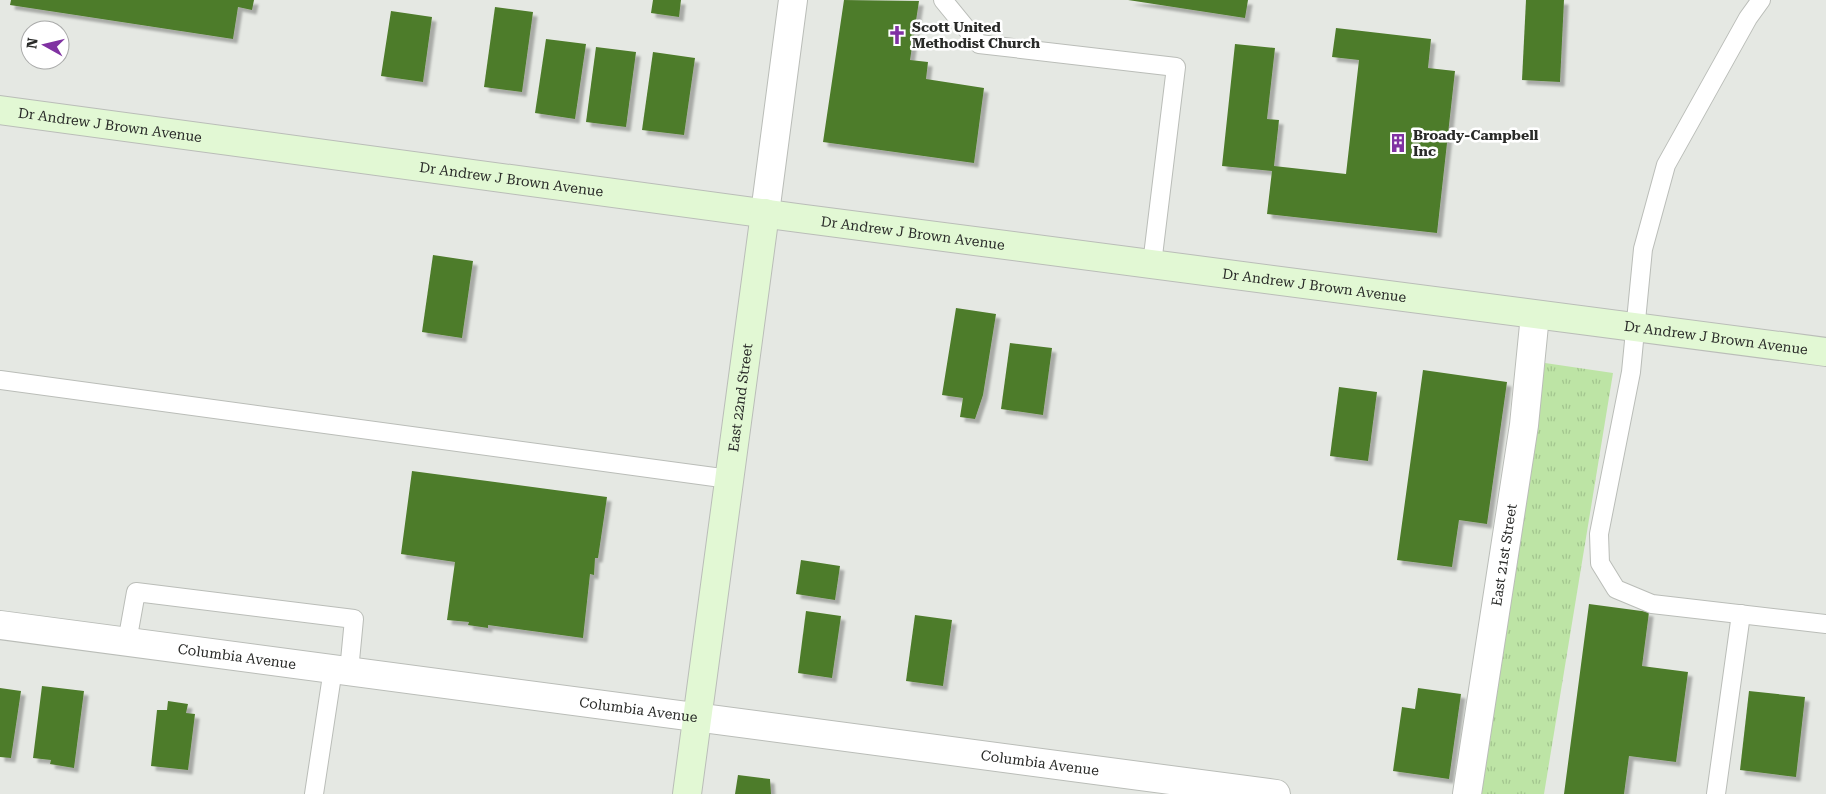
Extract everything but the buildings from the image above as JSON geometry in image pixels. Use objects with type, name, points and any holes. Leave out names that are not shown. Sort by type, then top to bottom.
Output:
[{"type":"main road","name":"Dr Andrew J Brown Avenue","points":[[0,110],[765,213],[1826,352]]},
{"type":"main road","name":"East 22nd Street","points":[[687,794],[765,213]]},
{"type":"street","name":"East 22nd Street","points":[[765,213],[793,0]]},
{"type":"street","name":"East 21st Street","points":[[1467,794],[1524,425],[1535,315]]},
{"type":"street","name":"Columbia Avenue","points":[[0,624],[1276,794]]},
{"type":"lane","points":[[943,0],[979,44],[1176,67],[1152,264]]},
{"type":"lane","points":[[1761,0],[1748,18],[1666,165],[1643,249],[1631,372],[1599,534],[1600,563],[1616,589],[1652,604],[1826,624]]},
{"type":"lane","points":[[0,380],[729,479]]},
{"type":"lane","points":[[128,642],[136,592],[354,619],[314,794]]},
{"type":"lane","points":[[1716,794],[1741,614]]},
{"type":"green space","points":[[1545,363],[1613,373],[1544,794],[1481,794]]},
{"type":"place","name":"Scott United Methodist Church","points":[[897,35]]},
{"type":"place","name":"Broady-Campbell Inc","points":[[1398,143]]}]
